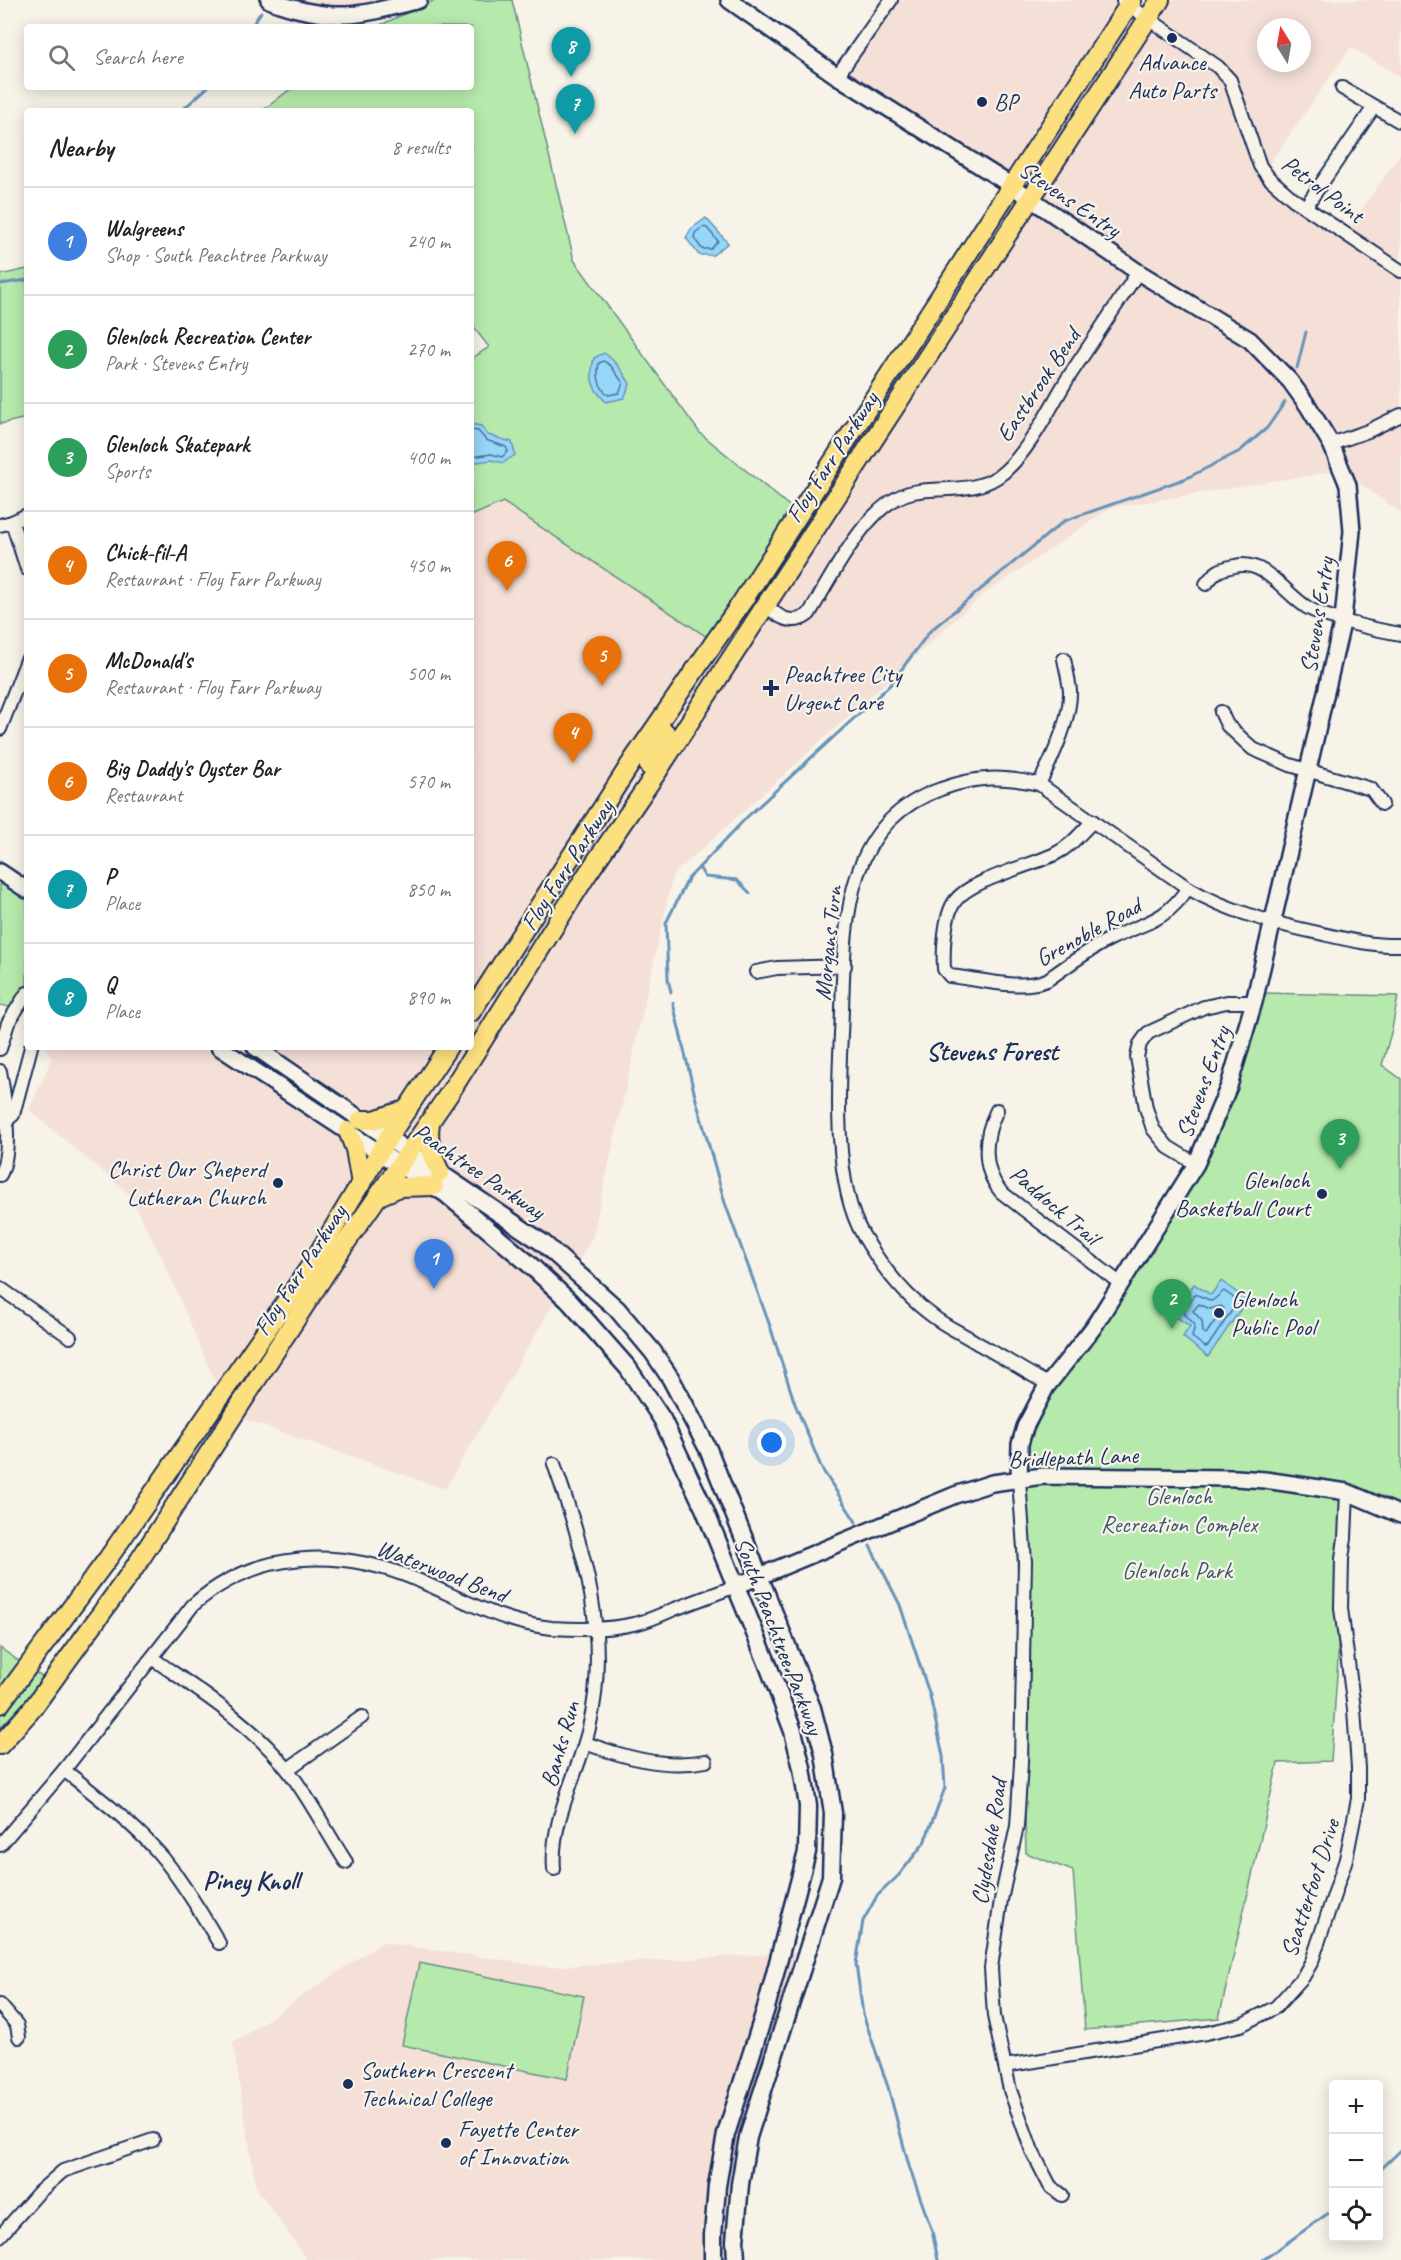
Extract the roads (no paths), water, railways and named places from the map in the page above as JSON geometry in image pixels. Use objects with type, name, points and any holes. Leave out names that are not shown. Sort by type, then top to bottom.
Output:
[{"type":"main road","name":"Floy Farr Parkway","points":[[0,1745],[32,1709],[137,1564],[340,1251],[456,1084],[586,876],[657,772],[1160,0]]},
{"type":"main road","name":"Floy Farr Parkway","points":[[474,1007],[633,760],[742,602],[1012,186],[1127,2]]},
{"type":"main road","points":[[657,772],[649,766],[650,759],[681,707],[683,697],[681,690]]},
{"type":"main road","points":[[586,876],[587,859],[632,791],[635,783],[633,760]]},
{"type":"main road","name":"Floy Farr Parkway","points":[[0,1704],[109,1557],[207,1418],[312,1264],[446,1050]]},
{"type":"main road","points":[[361,1184],[355,1149],[354,1125],[408,1108]]},
{"type":"main road","points":[[377,1197],[400,1186],[437,1179],[428,1135],[430,1122]]},
{"type":"main road","name":"Peachtree Parkway","points":[[384,1146],[404,1159]]},
{"type":"main road","name":"South Peachtree Parkway","points":[[404,1159],[437,1179],[446,1193],[569,1301],[628,1368],[662,1419],[704,1508],[793,1731],[808,1806],[807,1851],[796,1901],[766,2008],[726,2134],[717,2186],[713,2260]]},
{"type":"main road","name":"Peachtree Parkway","points":[[437,1179],[543,1243]]},
{"type":"main road","name":"South Peachtree Parkway","points":[[543,1243],[636,1330],[670,1379],[708,1449],[812,1708],[824,1754],[833,1813],[831,1877],[748,2137],[740,2184],[735,2241],[736,2260]]},
{"type":"street","points":[[269,0],[302,9],[345,15],[419,0]]},
{"type":"street","name":"Stevens Entry","points":[[729,0],[837,76],[1012,186],[1138,272],[1250,340],[1290,381],[1308,406],[1331,444],[1348,485],[1352,531],[1344,619],[1254,1002],[1229,1086],[1196,1164],[1093,1328],[1048,1384],[1025,1427],[1020,1444],[1019,1480]]},
{"type":"street","points":[[837,76],[891,0]]},
{"type":"street","name":"Petrol Point","points":[[1127,2],[1218,67],[1230,80],[1260,166],[1269,178],[1401,271]]},
{"type":"street","points":[[1342,88],[1401,122]]},
{"type":"street","points":[[1306,206],[1374,107]]},
{"type":"street","name":"Eastbrook Bend","points":[[766,603],[778,615],[788,620],[801,620],[809,614],[856,538],[874,516],[891,501],[911,493],[980,486],[1004,472],[1035,435],[1067,380],[1138,272]]},
{"type":"street","points":[[1331,444],[1368,431],[1401,415]]},
{"type":"street","points":[[24,516],[6,524],[24,563]]},
{"type":"street","points":[[1206,584],[1217,571],[1245,564],[1253,566],[1265,572],[1308,608],[1327,616],[1401,634]]},
{"type":"street","points":[[1039,784],[1059,739],[1069,704],[1070,692],[1064,659]]},
{"type":"street","points":[[0,729],[24,668]]},
{"type":"street","points":[[1221,712],[1227,725],[1252,749],[1270,758],[1371,789],[1382,804]]},
{"type":"street","name":"Morgans Turn","points":[[1048,1384],[934,1318],[908,1295],[880,1262],[862,1235],[853,1215],[846,1185],[838,1096],[848,913],[855,878],[870,846],[887,822],[923,795],[954,784],[988,777],[1039,784],[1211,902],[1273,921],[1362,942],[1401,945]]},
{"type":"street","name":"Grenoble Road","points":[[1093,821],[1070,845],[1056,853],[983,882],[955,900],[949,913],[944,955],[944,969],[950,976],[1023,985],[1037,984],[1047,980],[1108,940],[1165,914],[1176,905],[1188,888]]},
{"type":"street","points":[[0,872],[23,889]]},
{"type":"street","points":[[756,972],[777,968],[845,966]]},
{"type":"street","points":[[0,1050],[8,1023],[24,998]]},
{"type":"street","points":[[1196,1164],[1168,1147],[1153,1129],[1146,1108],[1137,1057],[1140,1044],[1148,1033],[1204,1007],[1227,1002],[1254,1002]]},
{"type":"street","points":[[6,1121],[13,1115],[29,1050]]},
{"type":"street","points":[[224,1050],[274,1083],[354,1125]]},
{"type":"street","points":[[259,1050],[384,1146]]},
{"type":"street","points":[[274,1083],[283,1067]]},
{"type":"street","points":[[0,1071],[6,1121],[6,1149],[0,1175]]},
{"type":"street","name":"Paddock Trail","points":[[997,1110],[990,1124],[986,1143],[992,1182],[1001,1192],[1121,1284]]},
{"type":"street","points":[[0,1288],[70,1337]]},
{"type":"street","name":"Banks Run","points":[[554,1464],[588,1570],[596,1630],[596,1695],[585,1743],[555,1836],[554,1869]]},
{"type":"street","name":"Bridlepath Lane","points":[[736,1586],[955,1495],[992,1483],[1043,1476],[1265,1480],[1347,1492],[1401,1515]]},
{"type":"street","name":"Clydesdale Road","points":[[1019,1480],[1025,1562],[1022,1763],[1017,1826],[1001,1900],[991,1968],[994,2016],[1010,2090],[1032,2151],[1050,2186],[1062,2195]]},
{"type":"street","name":"Scatterfoot Drive","points":[[1005,2066],[1206,2033],[1241,2025],[1276,2007],[1303,1977],[1312,1961],[1346,1858],[1358,1799],[1354,1709],[1341,1608],[1347,1492]]},
{"type":"street","name":"Waterwood Bend","points":[[0,1845],[64,1770],[193,1605],[217,1585],[260,1566],[321,1557],[370,1564],[406,1576],[471,1606],[509,1620],[553,1628],[596,1630],[640,1623],[736,1586]]},
{"type":"street","points":[[152,1658],[232,1715],[288,1769],[346,1862]]},
{"type":"street","points":[[288,1769],[362,1717]]},
{"type":"street","points":[[585,1743],[637,1759],[689,1764],[706,1761]]},
{"type":"street","points":[[64,1770],[126,1820],[159,1853],[205,1917],[219,1943]]},
{"type":"street","points":[[0,2005],[17,2025],[19,2037]]},
{"type":"street","points":[[0,2236],[39,2192],[63,2171],[153,2140]]},
{"type":"water","points":[[706,218],[728,243],[713,255],[699,255],[686,238],[691,229]]},
{"type":"water","points":[[604,353],[619,367],[630,384],[624,398],[606,402],[594,387],[592,372],[594,358]]},
{"type":"water","points":[[474,425],[481,426],[488,435],[512,442],[515,455],[503,463],[491,460],[474,463]]},
{"type":"water","name":"Glenloch Public Pool","points":[[1221,1281],[1247,1300],[1208,1357],[1183,1337],[1190,1326],[1173,1315],[1194,1284],[1211,1295]]},
{"type":"waterway","points":[[253,24],[261,12]]},
{"type":"waterway","points":[[184,108],[205,90]]},
{"type":"waterway","points":[[0,284],[24,280]]},
{"type":"waterway","points":[[1297,368],[1306,332]]},
{"type":"waterway","points":[[671,992],[668,979],[666,923],[688,879],[747,817],[890,685],[930,631],[1064,521],[1187,478],[1240,451],[1267,428],[1285,402]]},
{"type":"waterway","points":[[699,867],[705,877],[737,880],[750,893]]},
{"type":"waterway","points":[[673,1003],[695,1096],[725,1203],[770,1326],[795,1404],[822,1469],[856,1522]]},
{"type":"waterway","points":[[870,1546],[900,1605],[930,1696],[943,1756],[945,1788],[924,1843],[899,1875],[877,1896],[863,1921],[856,1964],[863,2014],[888,2087],[909,2166],[932,2231],[938,2260]]},
{"type":"waterway","points":[[1383,2167],[1401,2150]]},
{"type":"waterway","points":[[1263,2260],[1329,2213]]},
{"type":"place","name":"Advance Auto Parts","points":[[1172,38]]},
{"type":"place","name":"Q","points":[[571,77]]},
{"type":"place","name":"BP","points":[[982,102]]},
{"type":"place","name":"P","points":[[575,134]]},
{"type":"place","name":"Big Daddy's Oyster Bar","points":[[507,591]]},
{"type":"place","name":"McDonald's","points":[[602,686]]},
{"type":"place","name":"Peachtree City Urgent Care","points":[[771,688]]},
{"type":"place","name":"Chick-fil-A","points":[[573,763]]},
{"type":"place","name":"Glenloch Skatepark","points":[[1340,1169]]},
{"type":"place","name":"Christ Our Sheperd Lutheran Church","points":[[278,1183]]},
{"type":"place","name":"Glenloch Basketball Court","points":[[1322,1194]]},
{"type":"place","name":"Walgreens","points":[[434,1289]]},
{"type":"place","name":"Glenloch Public Pool","points":[[1219,1313]]},
{"type":"place","name":"Glenloch Recreation Center","points":[[1172,1329]]},
{"type":"place","name":"Southern Crescent Technical College","points":[[348,2084]]},
{"type":"place","name":"Fayette Center of Innovation","points":[[446,2143]]},
{"type":"district","name":"Stevens Forest","points":[[992,1051]]},
{"type":"district","name":"Piney Knoll","points":[[251,1880]]},
{"type":"park label","name":"Glenloch Recreation Complex","points":[[1179,1510]]},
{"type":"park label","name":"Glenloch Park","points":[[1177,1570]]}]
